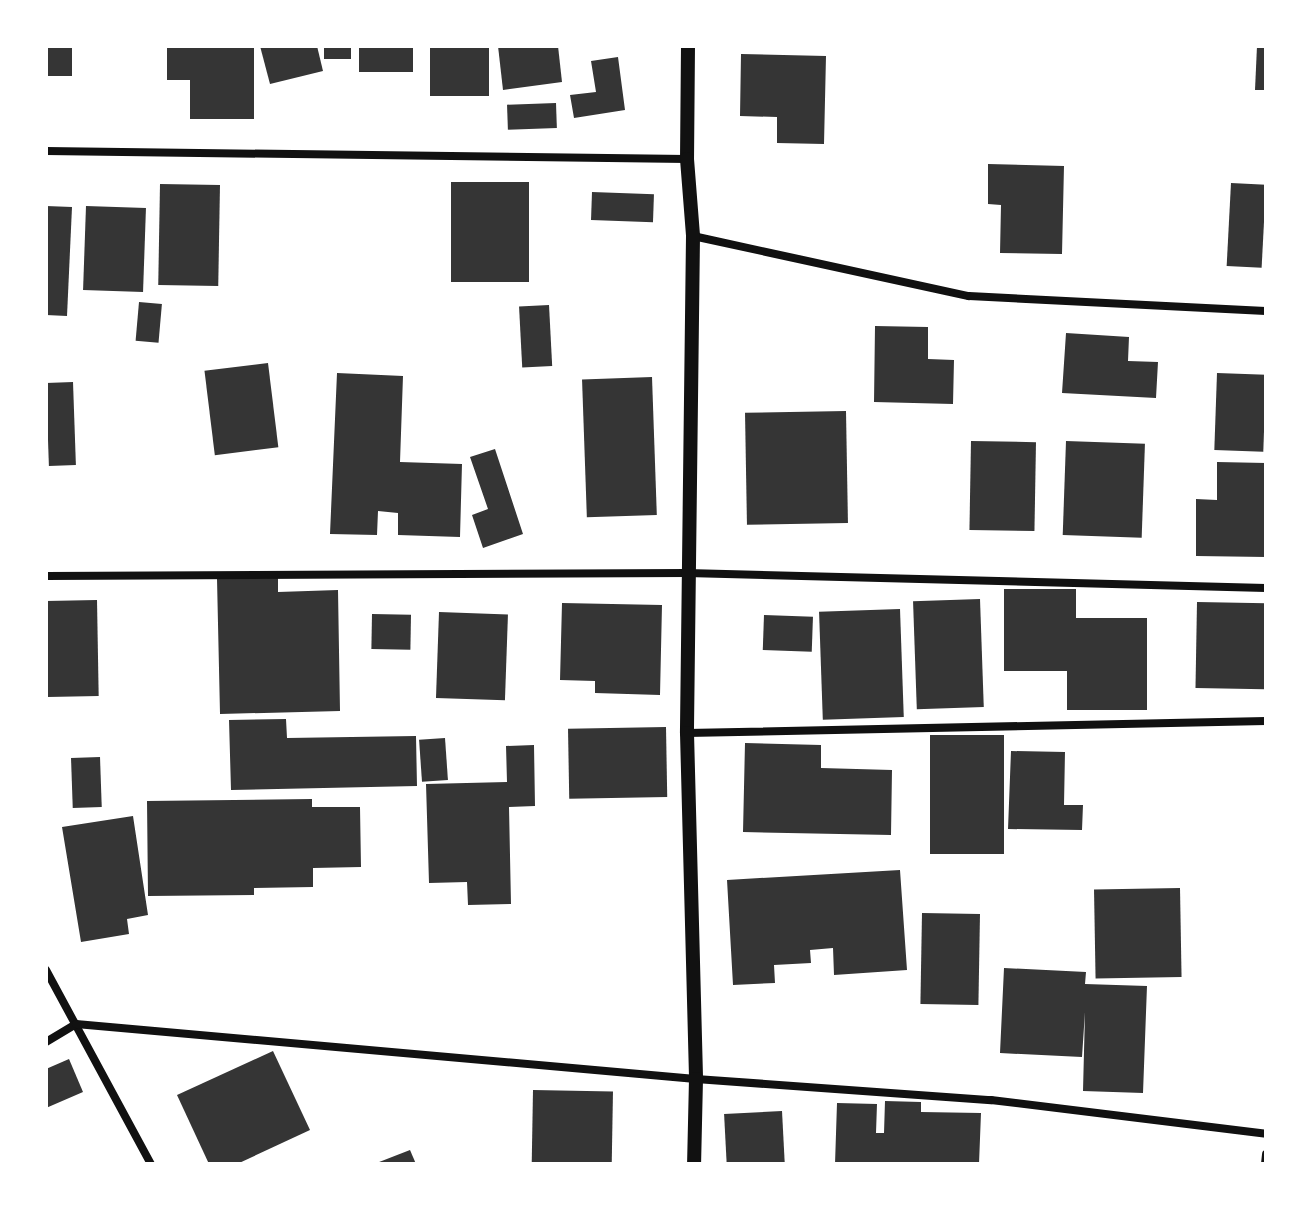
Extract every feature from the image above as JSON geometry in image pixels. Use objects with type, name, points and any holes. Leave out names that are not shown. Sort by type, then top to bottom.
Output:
[{"type":"street","points":[[688,46],[687,159],[693,236],[687,733],[696,1079],[694,1164]]},
{"type":"street","points":[[46,151],[687,159]]},
{"type":"street","points":[[693,236],[969,296],[1266,311]]},
{"type":"street","points":[[46,576],[687,573],[1266,588]]},
{"type":"street","points":[[687,733],[1266,721]]},
{"type":"street","points":[[46,970],[151,1164]]},
{"type":"street","points":[[46,1042],[76,1024],[696,1079],[991,1100],[1266,1134]]},
{"type":"street","points":[[1265,1164],[1266,1154]]},
{"type":"building","points":[[46,46],[72,46],[72,76],[46,76]]},
{"type":"building","points":[[167,46],[254,46],[254,119],[190,119],[190,80],[167,80]]},
{"type":"building","points":[[260,46],[317,46],[323,71],[270,84]]},
{"type":"building","points":[[324,46],[351,46],[351,59],[324,59]]},
{"type":"building","points":[[359,46],[413,46],[413,72],[359,72]]},
{"type":"building","points":[[430,46],[489,46],[489,96],[430,96]]},
{"type":"building","points":[[498,46],[558,46],[562,82],[503,90]]},
{"type":"building","points":[[1257,46],[1266,46],[1266,90],[1255,90]]},
{"type":"building","points":[[741,54],[826,56],[824,144],[777,143],[777,117],[740,116]]},
{"type":"building","points":[[618,57],[625,110],[574,118],[570,95],[596,92],[591,61]]},
{"type":"building","points":[[556,103],[557,128],[508,130],[507,105]]},
{"type":"building","points":[[988,164],[1064,166],[1062,254],[1000,253],[1001,205],[988,204]]},
{"type":"building","points":[[451,182],[529,182],[529,282],[451,282]]},
{"type":"building","points":[[1231,183],[1266,185],[1262,268],[1227,266]]},
{"type":"building","points":[[160,184],[220,185],[218,286],[158,285]]},
{"type":"building","points":[[592,192],[654,194],[653,222],[591,220]]},
{"type":"building","points":[[46,206],[72,207],[67,316],[46,315]]},
{"type":"building","points":[[86,206],[146,208],[143,292],[83,290]]},
{"type":"building","points":[[139,302],[162,304],[159,343],[136,341]]},
{"type":"building","points":[[549,305],[552,366],[522,367],[519,307]]},
{"type":"building","points":[[875,326],[928,327],[928,359],[954,360],[953,404],[874,402]]},
{"type":"building","points":[[1066,333],[1129,337],[1128,361],[1158,362],[1156,398],[1062,393]]},
{"type":"building","points":[[268,363],[278,447],[215,455],[204,371]]},
{"type":"building","points":[[337,373],[403,376],[400,462],[462,464],[460,537],[398,535],[398,513],[378,511],[377,535],[330,534]]},
{"type":"building","points":[[1217,373],[1266,375],[1263,452],[1214,450]]},
{"type":"building","points":[[652,377],[657,515],[587,517],[582,379]]},
{"type":"building","points":[[73,382],[76,465],[49,466],[46,383]]},
{"type":"building","points":[[846,411],[848,523],[747,525],[745,413]]},
{"type":"building","points":[[971,441],[1036,442],[1034,531],[969,530]]},
{"type":"building","points":[[1066,441],[1145,444],[1142,538],[1063,535]]},
{"type":"building","points":[[495,449],[523,534],[483,548],[472,515],[488,509],[470,457]]},
{"type":"building","points":[[1217,462],[1266,463],[1266,557],[1196,556],[1196,499],[1217,500]]},
{"type":"building","points":[[278,578],[278,592],[338,590],[340,711],[220,714],[217,579]]},
{"type":"building","points":[[1004,589],[1076,589],[1076,618],[1147,618],[1147,710],[1067,710],[1067,671],[1004,671]]},
{"type":"building","points":[[980,599],[984,707],[917,709],[913,601]]},
{"type":"building","points":[[97,600],[99,696],[48,697],[46,601]]},
{"type":"building","points":[[1197,602],[1266,603],[1264,689],[1195,688]]},
{"type":"building","points":[[562,603],[662,605],[660,695],[595,693],[595,681],[560,680]]},
{"type":"building","points":[[900,609],[904,717],[823,720],[819,612]]},
{"type":"building","points":[[439,612],[508,614],[505,700],[436,698]]},
{"type":"building","points":[[372,614],[411,615],[410,650],[371,649]]},
{"type":"building","points":[[764,615],[813,617],[812,652],[763,650]]},
{"type":"building","points":[[286,719],[287,738],[416,736],[417,786],[231,790],[229,720]]},
{"type":"building","points":[[666,727],[667,797],[569,799],[568,729]]},
{"type":"building","points":[[930,735],[1004,735],[1004,854],[930,854]]},
{"type":"building","points":[[445,738],[448,780],[422,782],[419,740]]},
{"type":"building","points":[[745,743],[821,745],[821,768],[892,770],[891,835],[743,832]]},
{"type":"building","points":[[534,745],[535,806],[509,807],[511,904],[468,905],[467,882],[429,883],[426,784],[507,782],[506,746]]},
{"type":"building","points":[[1011,751],[1065,752],[1064,805],[1083,805],[1082,830],[1008,829]]},
{"type":"building","points":[[100,757],[102,807],[73,808],[71,758]]},
{"type":"building","points":[[312,799],[312,807],[360,807],[361,867],[313,868],[313,887],[254,888],[254,895],[148,896],[147,801]]},
{"type":"building","points":[[133,816],[148,915],[127,919],[129,934],[81,942],[62,827]]},
{"type":"building","points":[[900,870],[907,970],[834,975],[833,948],[810,950],[811,963],[774,965],[775,983],[733,985],[727,880]]},
{"type":"building","points":[[1180,888],[1182,977],[1096,978],[1094,890]]},
{"type":"building","points":[[922,913],[980,914],[978,1005],[920,1004]]},
{"type":"building","points":[[1004,968],[1086,972],[1085,984],[1147,986],[1143,1093],[1083,1091],[1085,1012],[1082,1057],[1000,1053]]},
{"type":"building","points":[[273,1051],[310,1130],[237,1164],[209,1164],[177,1095]]},
{"type":"building","points":[[69,1059],[83,1092],[46,1108],[46,1069]]},
{"type":"building","points":[[533,1090],[613,1091],[612,1164],[532,1164]]},
{"type":"building","points":[[885,1101],[921,1102],[921,1112],[981,1113],[979,1164],[835,1164],[837,1103],[877,1104],[876,1133],[884,1133]]},
{"type":"building","points":[[782,1111],[785,1164],[727,1164],[724,1114]]},
{"type":"building","points":[[410,1150],[416,1164],[374,1164]]}]
